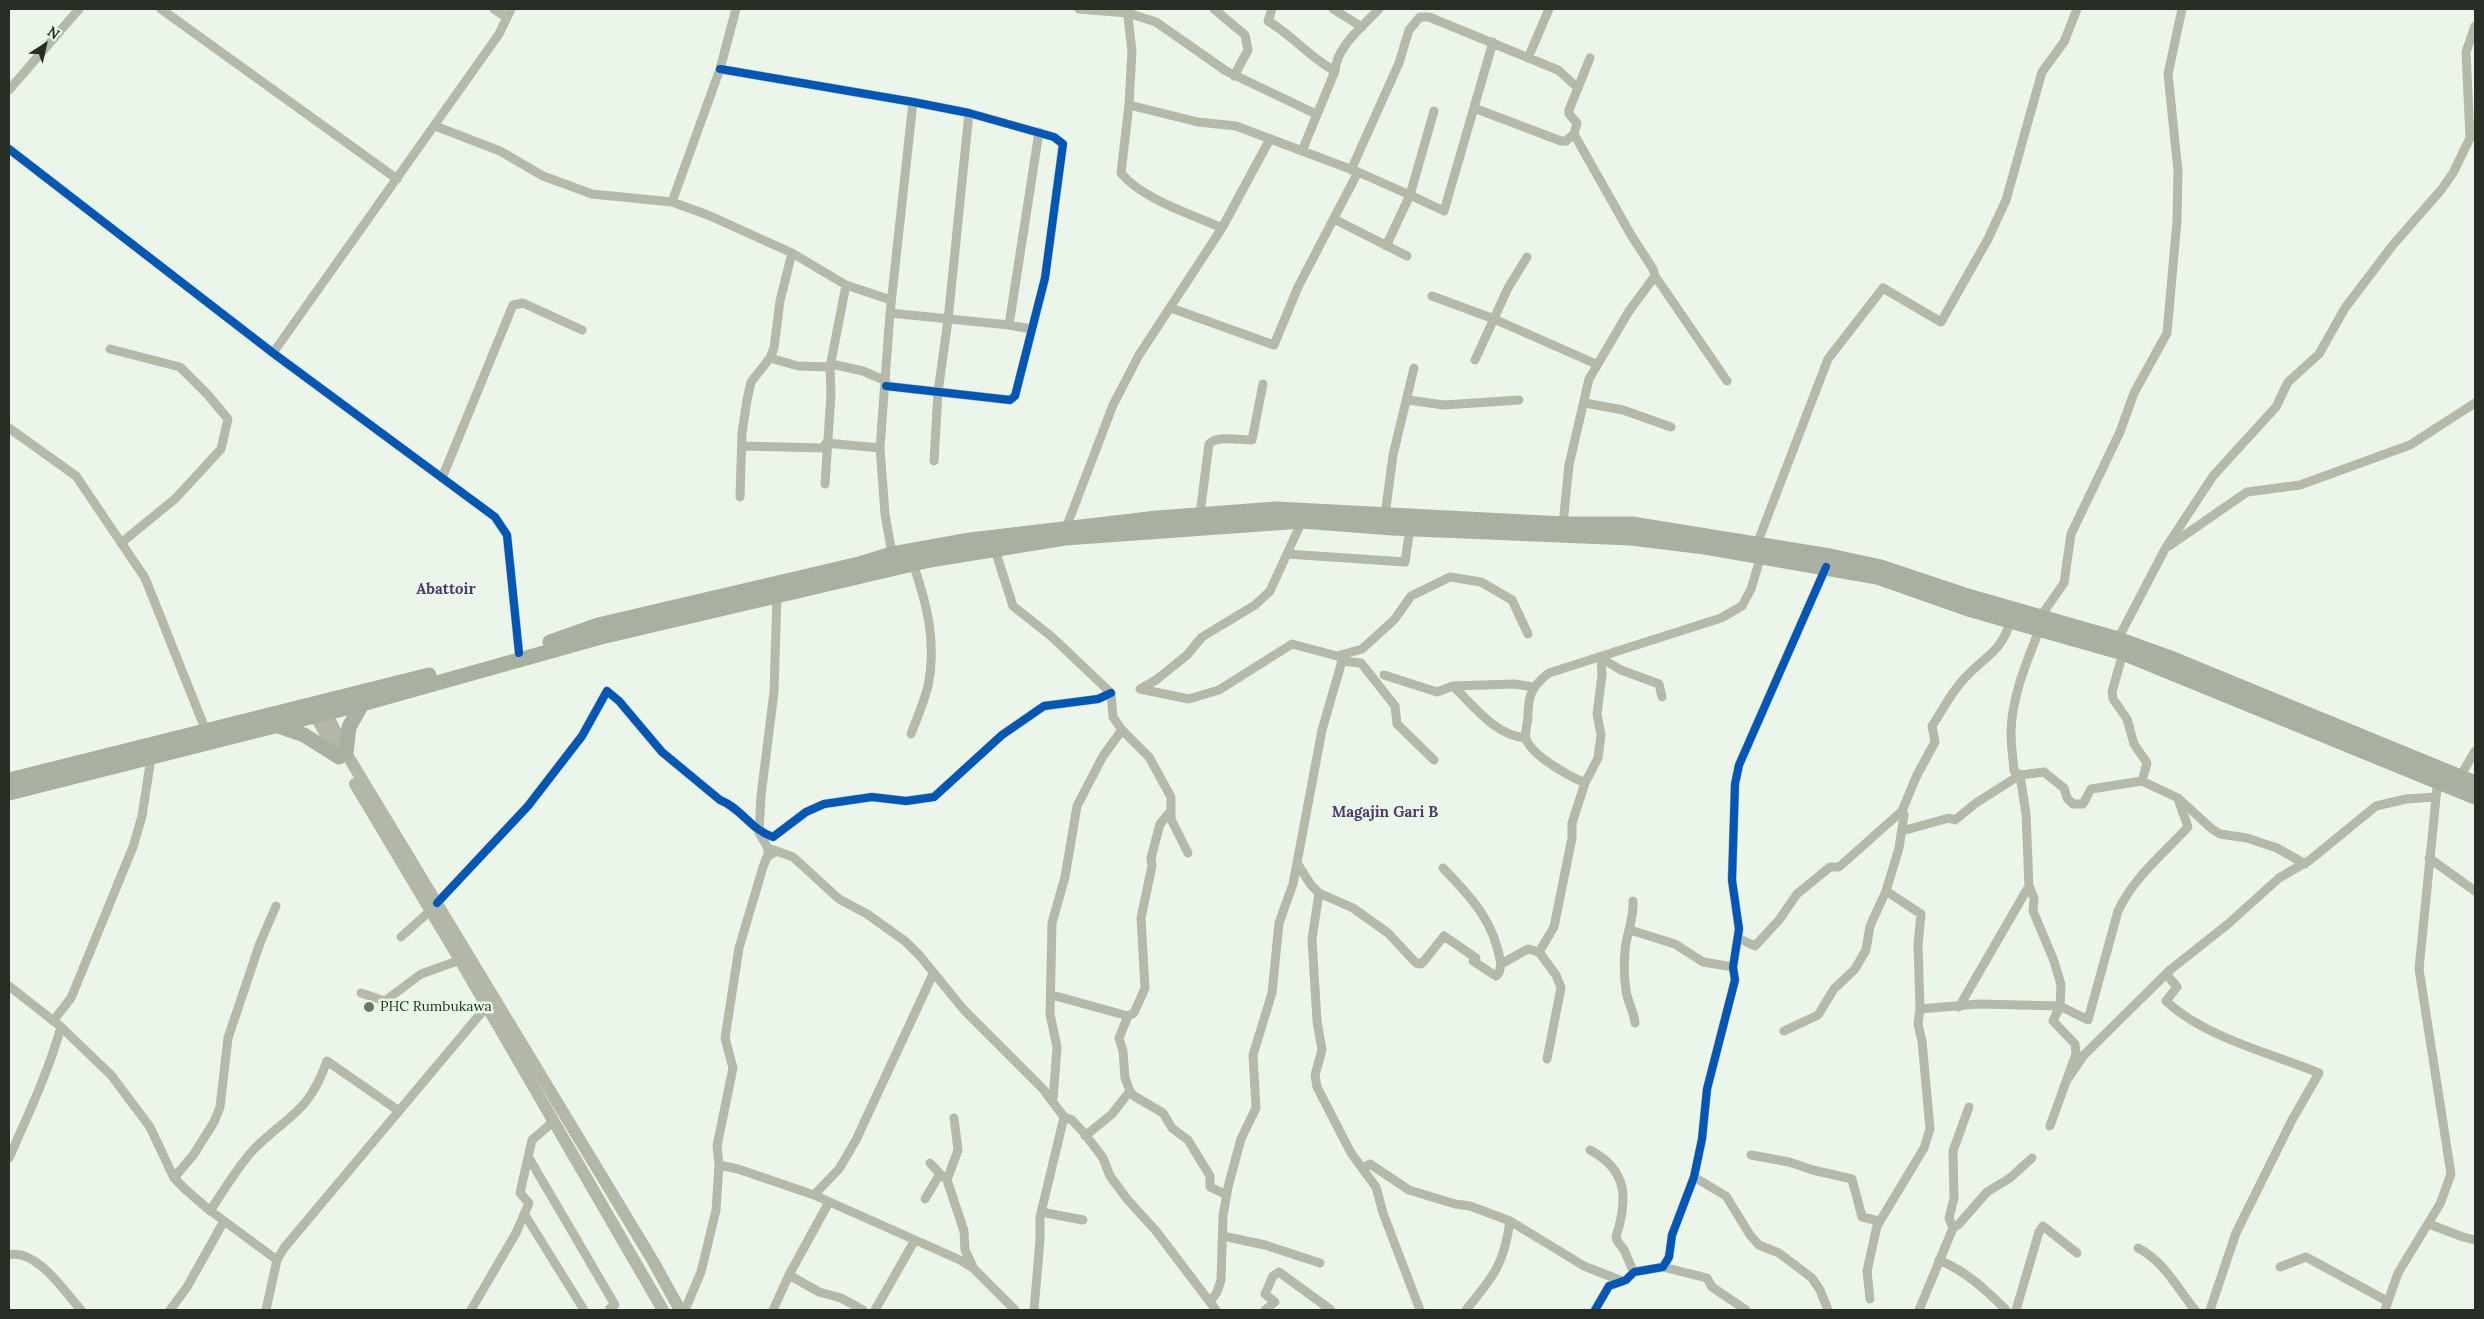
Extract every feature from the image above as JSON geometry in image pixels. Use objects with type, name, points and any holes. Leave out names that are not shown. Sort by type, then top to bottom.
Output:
[{"type":"main road","points":[[9,780],[206,731],[318,709],[519,653],[598,625],[859,564],[892,554],[970,540],[1066,528],[1200,514],[1276,509],[1563,524],[1632,524],[1750,549],[1880,567],[2040,622],[2121,646],[2475,797]]},
{"type":"main road","points":[[9,793],[277,725],[318,709],[362,704],[601,637],[913,564],[1064,538],[1302,521],[1410,528],[1706,541]]},
{"type":"main road","points":[[1750,549],[1877,577],[1968,608],[2011,619],[2040,622]]},
{"type":"main road","points":[[343,755],[349,727],[362,704]]},
{"type":"main road","points":[[318,709],[343,755],[434,907],[653,1261],[680,1310]]},
{"type":"main road","points":[[277,725],[304,735],[343,755]]},
{"type":"main road","points":[[2437,782],[2460,777],[2475,783]]},
{"type":"main road","points":[[434,907],[460,960],[663,1310]]},
{"type":"street","points":[[9,90],[79,9]]},
{"type":"street","points":[[161,9],[397,179]]},
{"type":"street","points":[[273,353],[499,34],[509,13],[494,9]]},
{"type":"street","points":[[672,202],[720,69],[736,9]]},
{"type":"street","points":[[1079,9],[1127,11],[1156,22],[1234,76],[1316,114]]},
{"type":"street","points":[[1214,9],[1245,35],[1248,50],[1234,76]]},
{"type":"street","points":[[1272,9],[1268,21],[1313,57],[1335,71]]},
{"type":"street","points":[[1333,9],[1362,27]]},
{"type":"street","points":[[1302,152],[1335,71],[1335,61],[1378,9]]},
{"type":"street","points":[[1528,58],[1549,9]]},
{"type":"street","points":[[1585,783],[1552,764],[1532,749],[1526,738],[1528,700],[1536,682],[1548,673],[1706,624],[1742,606],[1751,589],[1750,549],[1828,359],[1883,288],[1941,322],[1988,239],[2006,200],[2042,72],[2064,42],[2077,9]]},
{"type":"street","points":[[2020,774],[2014,771],[2011,732],[2014,703],[2020,681],[2040,622],[2064,583],[2071,534],[2120,432],[2134,393],[2167,333],[2177,221],[2178,171],[2168,74],[2182,9]]},
{"type":"street","points":[[1127,11],[1132,51],[1129,105],[1121,174],[1128,182],[1142,192],[1222,228]]},
{"type":"street","points":[[1171,308],[1274,345],[1298,287],[1334,219],[1399,63],[1409,30],[1422,13],[1558,70],[1578,88]]},
{"type":"street","points":[[2142,781],[2146,763],[2134,744],[2127,719],[2113,699],[2112,692],[2121,646],[2165,550],[2213,476],[2276,407],[2288,382],[2319,354],[2344,308],[2392,246],[2441,190],[2453,173],[2470,138],[2466,52],[2475,26]]},
{"type":"street","points":[[1129,105],[1198,122],[1236,126],[1354,171],[1410,195],[1441,211],[1445,209],[1494,42]]},
{"type":"street","points":[[1474,108],[1561,141],[1566,141],[1574,134],[1577,122],[1569,114],[1569,110],[1590,58]]},
{"type":"street","points":[[720,69],[969,113],[1039,132],[1054,137],[1063,144],[1064,152],[1044,278],[1019,384],[1015,396],[1010,400],[886,384],[863,370],[836,365],[830,368],[798,366],[770,358]]},
{"type":"street","points":[[892,554],[885,514],[880,448],[891,300],[913,102]]},
{"type":"street","points":[[1386,246],[1410,195],[1434,111]]},
{"type":"street","points":[[934,461],[938,392],[948,320],[969,113]]},
{"type":"street","points":[[435,126],[500,151],[543,176],[592,194],[672,202],[792,253],[846,285],[891,300]]},
{"type":"street","points":[[1009,325],[1039,132]]},
{"type":"street","points":[[1574,134],[1631,235],[1653,269],[1655,276],[1727,381]]},
{"type":"street","points":[[1066,528],[1113,405],[1139,355],[1222,228],[1270,139]]},
{"type":"street","points":[[9,149],[273,353],[495,517],[507,535],[519,653]]},
{"type":"street","points":[[1334,219],[1407,256]]},
{"type":"street","points":[[740,497],[744,416],[751,382],[770,358],[774,348],[780,301],[792,253]]},
{"type":"street","points":[[1475,360],[1508,288],[1527,257]]},
{"type":"street","points":[[1563,524],[1569,465],[1585,403],[1589,379],[1596,364],[1629,311],[1655,276]]},
{"type":"street","points":[[825,484],[826,443],[831,394],[830,368],[846,285]]},
{"type":"street","points":[[1432,296],[1494,319],[1596,364]]},
{"type":"street","points":[[442,478],[513,305],[523,303],[582,330]]},
{"type":"street","points":[[890,313],[1031,329]]},
{"type":"street","points":[[110,349],[180,367],[208,395],[228,420],[221,448],[176,498],[120,543]]},
{"type":"street","points":[[1385,515],[1393,455],[1408,400],[1414,368]]},
{"type":"street","points":[[1200,514],[1209,444],[1214,440],[1252,440],[1263,384]]},
{"type":"street","points":[[1408,400],[1444,404],[1519,400]]},
{"type":"street","points":[[1585,403],[1623,410],[1671,427]]},
{"type":"street","points":[[2165,550],[2247,492],[2300,485],[2410,445],[2475,403]]},
{"type":"street","points":[[9,428],[76,476],[145,578],[206,731]]},
{"type":"street","points":[[743,446],[823,448],[826,443]]},
{"type":"street","points":[[826,443],[880,448]]},
{"type":"street","points":[[1302,521],[1270,591],[1255,605],[1202,637],[1187,655],[1156,680],[1140,689],[1189,699],[1219,690],[1292,644],[1361,663],[1395,706],[1397,724],[1434,760]]},
{"type":"street","points":[[1287,554],[1405,562],[1410,528]]},
{"type":"street","points":[[995,550],[1013,606],[1052,637],[1111,693],[1114,706],[1113,717],[1122,730],[1149,757],[1171,796],[1170,812],[1176,833],[1188,853]]},
{"type":"street","points":[[911,734],[928,686],[932,642],[926,600],[913,564]]},
{"type":"street","points":[[1663,1267],[1669,1256],[1672,1235],[1694,1177],[1702,1139],[1708,1089],[1735,980],[1733,967],[1739,929],[1732,880],[1734,784],[1739,765],[1826,567]]},
{"type":"street","points":[[1340,658],[1362,649],[1394,620],[1411,596],[1450,577],[1481,582],[1512,600],[1528,634]]},
{"type":"street","points":[[760,833],[761,796],[774,692],[777,596]]},
{"type":"street","points":[[1738,938],[1755,946],[1779,920],[1797,894],[1830,867],[1839,867],[1902,811],[1917,775],[1935,742],[1932,726],[1963,680],[1995,651],[2006,637],[2011,619]]},
{"type":"street","points":[[1210,1302],[1217,1292],[1221,1280],[1223,1216],[1227,1195],[1241,1139],[1256,1108],[1253,1055],[1272,993],[1279,923],[1293,884],[1322,730],[1340,658]]},
{"type":"street","points":[[1601,658],[1621,670],[1659,684],[1662,697]]},
{"type":"street","points":[[1539,952],[1554,927],[1572,838],[1572,823],[1585,783],[1598,758],[1601,735],[1597,714],[1602,675],[1601,658]]},
{"type":"street","points":[[1384,675],[1437,692],[1453,686],[1514,684],[1534,687]]},
{"type":"street","points":[[1453,686],[1501,730],[1513,737],[1526,738]]},
{"type":"street","points":[[401,937],[434,907],[528,806],[582,736],[607,691],[619,701],[662,752],[720,800],[730,803],[760,833],[768,853],[746,918],[731,994],[725,1038],[733,1068],[717,1146],[719,1165],[716,1210],[709,1249],[685,1310]]},
{"type":"street","points":[[760,833],[773,838],[806,812],[824,804],[872,798],[906,801],[934,797],[1002,735],[1038,709],[1061,702],[1098,699],[1111,693]]},
{"type":"street","points":[[1053,1100],[1057,1047],[1050,1014],[1052,995],[1050,958],[1052,923],[1065,877],[1077,806],[1103,756],[1122,730]]},
{"type":"street","points":[[2460,777],[2475,751]]},
{"type":"street","points":[[9,1158],[54,1053],[57,1024],[71,998],[133,847],[142,816],[151,758]]},
{"type":"street","points":[[1902,831],[1949,818],[1954,820],[2020,774],[2044,772],[2064,788],[2067,798],[2073,804],[2083,804],[2091,789],[2142,781],[2178,798],[2212,830],[2277,848],[2305,864]]},
{"type":"street","points":[[2020,774],[2026,814],[2029,886],[2034,898],[2033,911],[2054,961],[2061,985],[2060,1006],[2053,1021],[2075,1044],[2076,1049],[2076,1054],[2050,1126]]},
{"type":"street","points":[[2067,1080],[2084,1055],[2167,975],[2228,924],[2265,889],[2279,878],[2305,864],[2376,806],[2437,782],[2420,969],[2451,1174],[2440,1204],[2398,1273],[2385,1310]]},
{"type":"street","points":[[1920,1009],[1979,1004],[2060,1006],[2088,1020],[2118,911],[2125,895],[2144,870],[2155,863],[2188,827],[2178,798]]},
{"type":"street","points":[[1784,1031],[1818,1015],[1834,989],[1855,969],[1866,950],[1870,926],[1886,891],[1902,831],[1904,815],[1902,811]]},
{"type":"street","points":[[1170,812],[1160,824],[1150,858],[1152,866],[1142,918],[1145,988],[1134,1013],[1128,1016],[1119,1038],[1123,1051],[1125,1078],[1130,1091],[1134,1096],[1163,1113],[1172,1128],[1188,1140],[1196,1152],[1210,1176],[1210,1187],[1227,1195]]},
{"type":"street","points":[[768,853],[777,851],[793,857],[840,899],[868,914],[905,941],[964,1010],[1053,1100],[1064,1117],[1072,1120],[1102,1158],[1110,1176],[1127,1199],[1156,1231],[1216,1310]]},
{"type":"street","points":[[2429,858],[2475,890]]},
{"type":"street","points":[[1297,863],[1311,885],[1319,893],[1360,913],[1388,933],[1416,963],[1421,964],[1444,936],[1462,947],[1476,958],[1473,961],[1496,976],[1499,973],[1501,964],[1492,929],[1481,910],[1444,868]]},
{"type":"street","points":[[1959,1007],[2029,886]]},
{"type":"street","points":[[1870,1299],[1867,1271],[1879,1221],[1928,1142],[1930,1129],[1922,1041],[1918,1024],[1920,1009],[1918,945],[1921,914],[1886,891]]},
{"type":"street","points":[[1319,893],[1312,939],[1317,1021],[1322,1050],[1315,1075],[1316,1081],[1324,1102],[1337,1122],[1351,1153],[1376,1187],[1383,1213],[1420,1310]]},
{"type":"street","points":[[1633,901],[1634,917],[1625,948],[1625,976],[1626,991],[1634,1012],[1635,1023]]},
{"type":"street","points":[[174,1178],[194,1154],[214,1122],[220,1107],[228,1038],[260,944],[276,906]]},
{"type":"street","points":[[1630,930],[1675,944],[1703,962],[1733,967]]},
{"type":"street","points":[[1501,964],[1528,949],[1539,952],[1556,975],[1561,988],[1547,1059]]},
{"type":"street","points":[[361,993],[385,1001],[421,974],[460,960]]},
{"type":"street","points":[[814,1196],[839,1169],[856,1140],[933,974]]},
{"type":"street","points":[[2167,975],[2177,987],[2166,1002],[2179,1014],[2233,1040],[2319,1073],[2292,1120],[2236,1233],[2210,1310]]},
{"type":"street","points":[[9,986],[57,1024],[111,1075],[150,1127],[174,1178],[210,1211],[277,1260]]},
{"type":"street","points":[[1052,995],[1128,1016]]},
{"type":"street","points":[[266,1310],[277,1260],[284,1248],[487,1006]]},
{"type":"street","points":[[210,1211],[254,1149],[296,1115],[313,1094],[327,1061],[399,1111]]},
{"type":"street","points":[[1085,1136],[1112,1114],[1130,1091]]},
{"type":"street","points":[[1952,1228],[1949,1218],[1954,1198],[1953,1152],[1969,1108]]},
{"type":"street","points":[[1034,1310],[1041,1212],[1064,1117]]},
{"type":"street","points":[[925,1198],[943,1177],[958,1150],[954,1118]]},
{"type":"street","points":[[471,1310],[530,1203],[520,1193],[532,1140],[554,1120]]},
{"type":"street","points":[[1590,1150],[1613,1166],[1622,1180],[1622,1212],[1616,1237],[1617,1242],[1626,1252],[1627,1262],[1634,1272]]},
{"type":"street","points":[[1751,1155],[1789,1162],[1852,1180],[1862,1217],[1879,1221]]},
{"type":"street","points":[[529,1158],[615,1305],[609,1310]]},
{"type":"street","points":[[1919,1310],[1952,1228],[1959,1224],[1987,1192],[2010,1178],[2032,1158]]},
{"type":"street","points":[[930,1163],[943,1177],[964,1230],[965,1250],[973,1268]]},
{"type":"street","points":[[1362,1168],[1370,1164],[1409,1190],[1455,1204],[1470,1206],[1510,1221],[1584,1266],[1622,1281]]},
{"type":"street","points":[[719,1165],[738,1169],[814,1196],[916,1240],[973,1268],[1015,1310]]},
{"type":"street","points":[[1694,1177],[1726,1196],[1750,1235],[1759,1244],[1779,1253],[1812,1278],[1820,1290],[1828,1310]]},
{"type":"street","points":[[773,1310],[789,1275],[829,1202]]},
{"type":"street","points":[[1041,1212],[1083,1220]]},
{"type":"street","points":[[525,1215],[584,1310]]},
{"type":"street","points":[[170,1310],[187,1288],[224,1221]]},
{"type":"street","points":[[1466,1310],[1493,1278],[1506,1248],[1510,1221]]},
{"type":"street","points":[[2429,1224],[2475,1240]]},
{"type":"street","points":[[2016,1310],[2039,1232],[2043,1226],[2077,1253]]},
{"type":"street","points":[[1223,1236],[1265,1245],[1320,1263]]},
{"type":"street","points":[[875,1310],[916,1240]]},
{"type":"street","points":[[2138,1248],[2147,1252],[2174,1280],[2195,1310]]},
{"type":"street","points":[[9,1255],[19,1254],[40,1266],[81,1310]]},
{"type":"street","points":[[2280,1267],[2306,1257],[2387,1301]]},
{"type":"street","points":[[1939,1260],[1963,1271],[1996,1298],[2006,1310]]},
{"type":"street","points":[[1595,1310],[1609,1286],[1622,1281],[1634,1272],[1663,1267],[1707,1278],[1712,1287],[1746,1310]]},
{"type":"street","points":[[1265,1310],[1275,1302],[1265,1294],[1273,1276],[1279,1272],[1331,1310]]},
{"type":"street","points":[[789,1275],[819,1292],[841,1298],[863,1310]]},
{"type":"cycle path","points":[[720,69],[969,113],[1054,137],[1063,144],[1045,278],[1015,396],[1010,400],[886,386]]},
{"type":"cycle path","points":[[9,149],[273,353],[495,517],[507,535],[519,653]]},
{"type":"cycle path","points":[[1595,1310],[1609,1286],[1626,1280],[1634,1272],[1663,1267],[1669,1257],[1672,1235],[1694,1177],[1702,1139],[1707,1089],[1735,980],[1733,967],[1739,929],[1732,880],[1735,784],[1739,765],[1826,567]]},
{"type":"cycle path","points":[[437,903],[528,806],[582,736],[607,691],[619,701],[662,752],[720,800],[734,808],[765,834],[773,837],[806,812],[824,804],[872,797],[906,801],[934,797],[1002,735],[1044,706],[1098,699],[1111,693]]},
{"type":"place","name":"PHC Rumbukawa","points":[[369,1007]]},
{"type":"district","name":"Abattoir","points":[[446,590]]},
{"type":"district","name":"Magajin Gari B","points":[[1385,813]]}]
